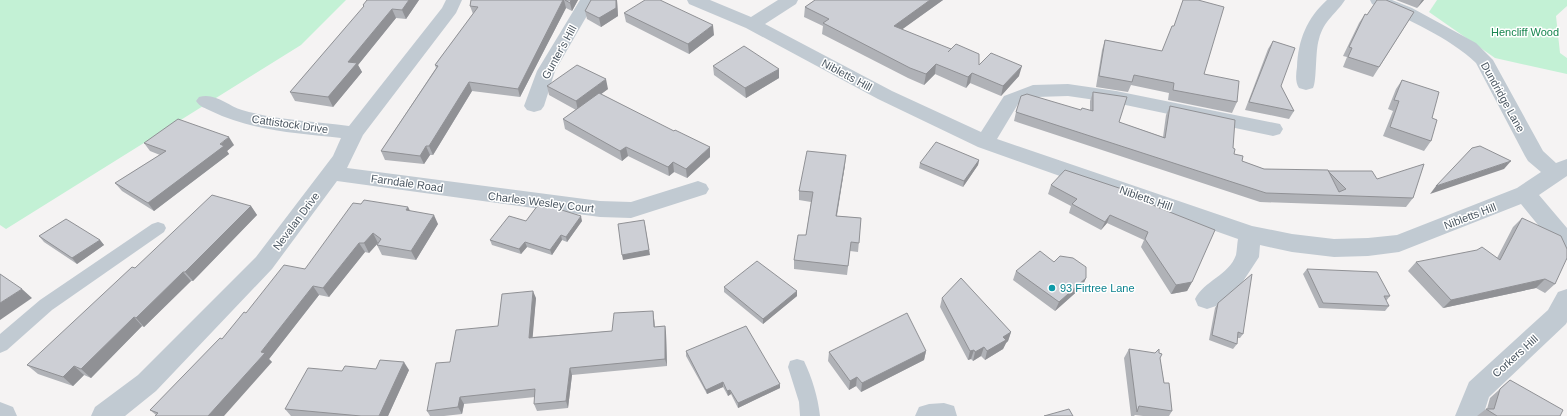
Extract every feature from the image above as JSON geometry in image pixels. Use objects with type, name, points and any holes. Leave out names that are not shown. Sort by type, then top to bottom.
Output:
[{"type":"street","name":"Nevalan Drive","points":[[105,416],[147,383],[264,263],[342,160],[354,133],[450,9],[454,0]]},
{"type":"street","name":"Gunter's Hill","points":[[534,106],[546,72],[588,0]]},
{"type":"street","name":"Nibletts Hill","points":[[695,0],[752,24],[885,95],[985,142],[1250,234],[1292,243],[1334,248],[1368,247],[1399,243],[1525,194],[1561,169]]},
{"type":"street","points":[[752,24],[790,0]]},
{"type":"street","points":[[1306,84],[1305,59],[1314,26],[1324,10],[1337,0]]},
{"type":"street","name":"Dundridge Lane","points":[[1378,0],[1406,12],[1470,47],[1484,60],[1534,156],[1561,169]]},
{"type":"street","points":[[985,142],[1011,100],[1033,91],[1068,90],[1116,97],[1273,129]]},
{"type":"street","name":"Cattistock Drive","points":[[206,101],[232,114],[258,121],[354,133]]},
{"type":"street","name":"Farndale Road","points":[[332,173],[483,194]]},
{"type":"street","name":"Charles Wesley Court","points":[[483,194],[600,209],[631,210],[698,189]]},
{"type":"street","points":[[1525,194],[1562,238],[1567,250]]},
{"type":"street","points":[[1207,299],[1232,279],[1247,257],[1250,234]]},
{"type":"street","name":"Corkers Hill","points":[[1469,416],[1478,390],[1557,317],[1567,299]]},
{"type":"lane","points":[[0,345],[46,305],[158,228]]},
{"type":"lane","points":[[796,367],[809,402],[810,416]]},
{"type":"green space","points":[[0,0],[346,0],[301,45],[6,229],[0,225]]},
{"type":"green space","name":"Hencliff Wood","points":[[1437,0],[1567,0],[1567,6],[1556,16],[1560,53],[1567,58],[1567,74],[1495,58],[1429,12]]},
{"type":"building","points":[[367,0],[409,0],[402,10],[392,9],[348,62],[357,63],[328,97],[290,92],[364,6],[363,5]]},
{"type":"building","points":[[471,0],[563,0],[518,89],[469,82],[429,146],[426,146],[420,156],[381,151],[438,66],[435,65],[478,7],[470,6]]},
{"type":"building","points":[[591,0],[616,0],[616,8],[599,18],[585,11]]},
{"type":"building","points":[[645,0],[660,0],[713,25],[688,44],[624,13]]},
{"type":"building","points":[[815,0],[930,0],[894,26],[951,49],[956,44],[979,54],[979,65],[991,53],[1022,66],[1003,86],[972,73],[968,77],[936,64],[926,74],[910,68],[823,23],[829,19],[805,7]]},
{"type":"building","points":[[1183,0],[1198,0],[1224,7],[1204,74],[1239,81],[1237,102],[1173,90],[1174,83],[1134,75],[1132,82],[1099,76],[1105,40],[1162,51],[1172,26],[1174,26]]},
{"type":"building","points":[[1377,0],[1386,0],[1414,12],[1379,67],[1348,57],[1352,48],[1349,47],[1365,14],[1367,15]]},
{"type":"building","points":[[1273,41],[1295,48],[1281,86],[1294,111],[1249,102]]},
{"type":"building","points":[[744,46],[779,69],[745,88],[713,66]]},
{"type":"building","points":[[577,65],[606,79],[576,101],[547,86]]},
{"type":"building","points":[[1402,80],[1439,92],[1432,118],[1437,120],[1431,141],[1390,127],[1399,101],[1394,100]]},
{"type":"building","points":[[1093,92],[1127,97],[1119,122],[1165,138],[1170,106],[1235,120],[1234,154],[1243,156],[1242,161],[1264,169],[1372,171],[1377,179],[1424,164],[1413,198],[1266,193],[1016,112],[1021,96],[1027,94],[1081,110],[1082,108],[1093,111]],"holes":[[[1329,172],[1346,189],[1339,192]]]},
{"type":"building","points":[[599,93],[674,131],[675,130],[710,147],[686,169],[673,162],[668,167],[626,147],[620,151],[563,119]]},
{"type":"building","points":[[178,119],[229,137],[220,144],[224,146],[148,203],[115,183],[166,151],[144,143]]},
{"type":"building","points":[[936,142],[979,160],[964,181],[920,163]]},
{"type":"building","points":[[1480,146],[1511,161],[1436,186],[1472,148]]},
{"type":"building","points":[[807,151],[846,155],[836,216],[861,218],[859,243],[851,242],[848,266],[794,260],[798,235],[806,235],[813,192],[799,191]]},
{"type":"building","points":[[1065,170],[1122,189],[1157,207],[1215,230],[1192,282],[1176,285],[1145,239],[1148,232],[1110,215],[1105,222],[1072,204],[1077,199],[1051,185]]},
{"type":"building","points":[[212,195],[251,206],[185,272],[183,272],[136,318],[134,317],[81,369],[74,366],[63,377],[27,365],[132,267],[135,268]]},
{"type":"building","points":[[364,200],[408,207],[406,210],[434,215],[411,251],[377,245],[381,239],[373,233],[364,243],[359,243],[323,288],[313,286],[261,352],[265,353],[208,416],[155,416],[158,413],[150,410],[220,338],[222,339],[244,312],[246,313],[284,265],[305,269],[353,203],[361,204]]},
{"type":"building","points":[[538,205],[547,208],[548,206],[552,207],[581,216],[566,237],[561,235],[550,250],[525,242],[519,249],[490,240],[509,216],[526,221]]},
{"type":"building","points":[[1522,218],[1561,236],[1567,249],[1567,258],[1555,284],[1545,279],[1451,300],[1416,262],[1477,250],[1482,247],[1500,260]]},
{"type":"building","points":[[66,219],[100,240],[72,258],[39,236]]},
{"type":"building","points":[[644,220],[649,250],[622,255],[618,224]]},
{"type":"building","name":"93 Firtree Lane","points":[[1040,251],[1054,262],[1060,256],[1073,258],[1086,267],[1086,278],[1059,302],[1016,271]]},
{"type":"building","points":[[757,261],[797,291],[763,319],[724,287]]},
{"type":"building","points":[[1307,269],[1377,272],[1390,296],[1384,296],[1389,306],[1323,303]]},
{"type":"building","points":[[0,274],[22,289],[0,303]]},
{"type":"building","points":[[1252,274],[1243,334],[1238,332],[1237,344],[1212,335],[1218,303]]},
{"type":"building","points":[[961,278],[1011,332],[1003,337],[1006,340],[987,351],[984,347],[975,352],[974,350],[970,351],[942,298]]},
{"type":"building","points":[[533,291],[529,338],[612,331],[614,313],[653,311],[654,327],[665,326],[665,359],[570,368],[566,401],[534,404],[535,389],[460,397],[458,407],[427,411],[436,363],[450,362],[456,330],[498,326],[502,294]]},
{"type":"building","points":[[907,313],[926,351],[862,383],[857,377],[850,381],[829,352]]},
{"type":"building","points":[[746,326],[780,384],[738,403],[730,390],[727,391],[723,382],[706,390],[686,351]]},
{"type":"building","points":[[1129,349],[1155,353],[1159,349],[1159,353],[1162,354],[1160,358],[1164,383],[1169,383],[1172,411],[1139,406],[1137,412]]},
{"type":"building","points":[[380,360],[404,362],[379,416],[361,416],[285,409],[308,368],[342,371],[345,366],[376,369]]},
{"type":"building","points":[[1510,380],[1563,410],[1560,416],[1497,416],[1486,409],[1494,409],[1500,389]]},
{"type":"building","points":[[1069,409],[1073,416],[1044,416]]},
{"type":"place","name":"93 Firtree Lane","points":[[1052,288]]}]
